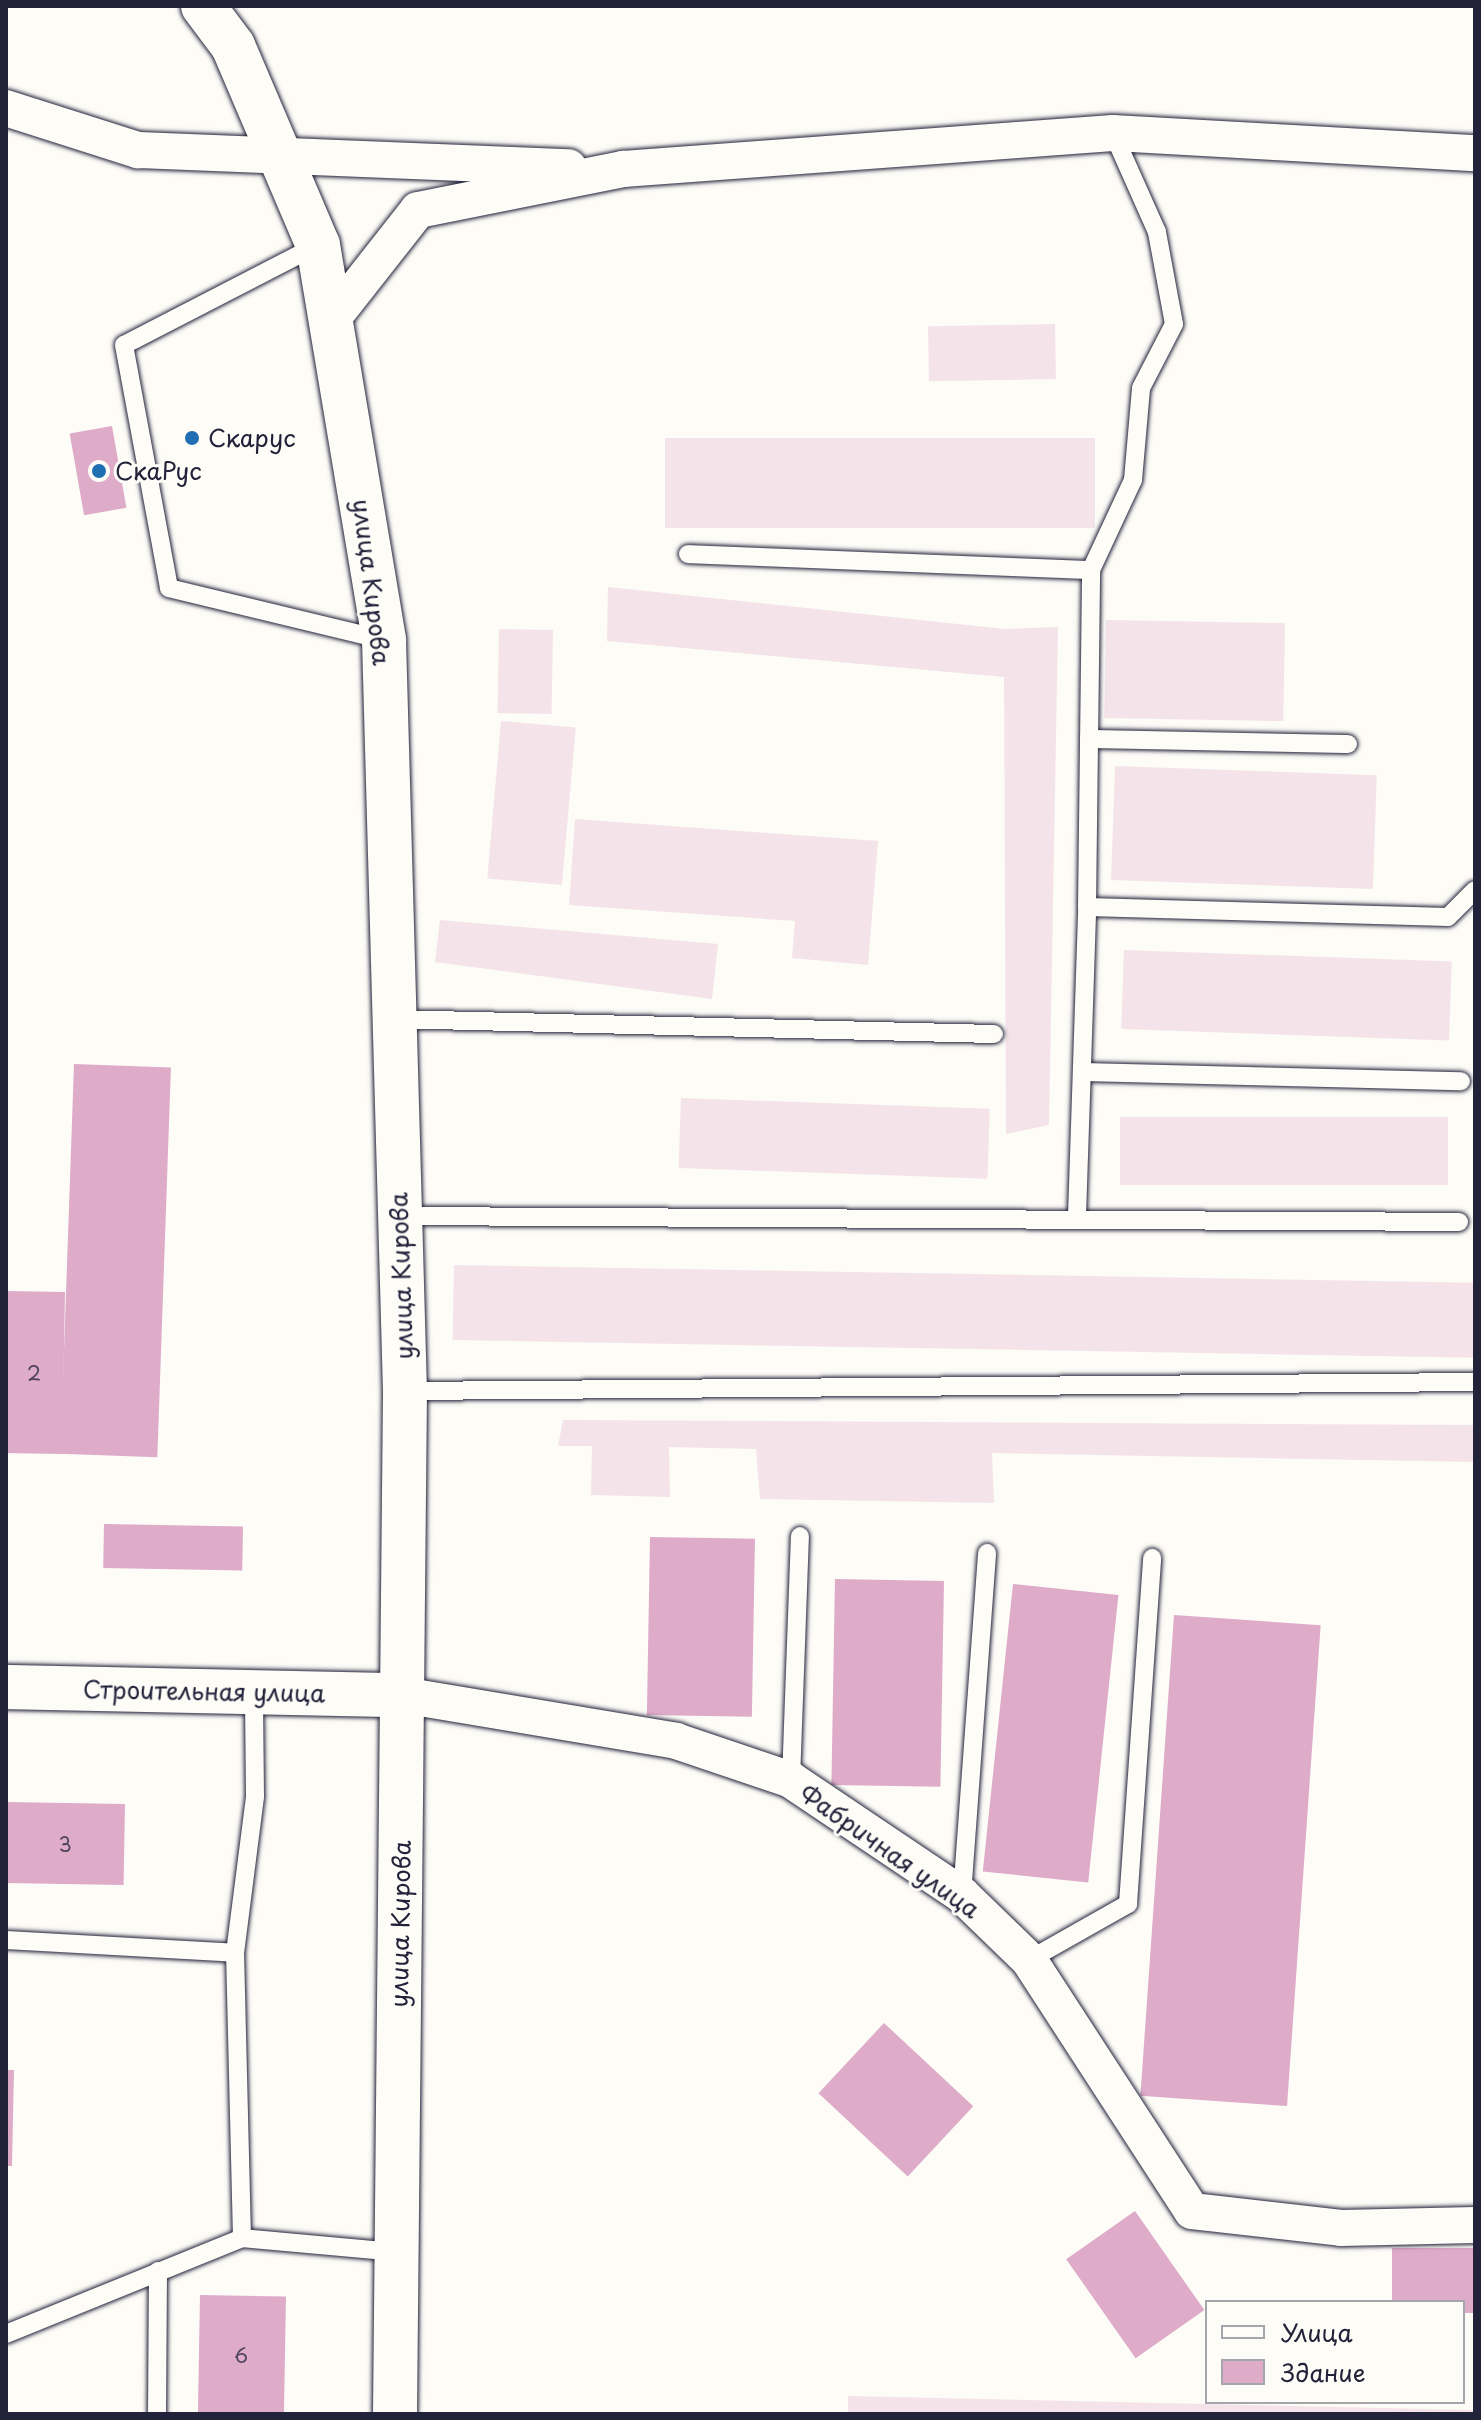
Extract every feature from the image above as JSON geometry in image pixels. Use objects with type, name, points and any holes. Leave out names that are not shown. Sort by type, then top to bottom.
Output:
[{"type":"street","name":"улица Кирова","points":[[203,6],[233,46],[318,245],[333,318],[384,640],[405,1391],[395,2414]]},
{"type":"street","points":[[6,108],[138,150],[277,153],[623,169],[1113,133],[1475,153]]},
{"type":"street","points":[[333,318],[418,210],[623,169]]},
{"type":"street","name":"Строительная улица","points":[[6,1687],[402,1695]]},
{"type":"street","name":"Фабричная улица","points":[[402,1695],[676,1741],[791,1780],[962,1895],[1029,1960],[1192,2211],[1341,2228],[1475,2225]]},
{"type":"lane","points":[[1077,1216],[1087,907],[1091,570],[1133,480],[1141,388],[1174,324],[1157,232],[1113,133]]},
{"type":"lane","points":[[318,245],[124,345],[169,588],[384,640]]},
{"type":"lane","points":[[688,554],[1091,570]]},
{"type":"lane","points":[[1089,739],[1348,744]]},
{"type":"lane","points":[[1087,907],[1448,917],[1475,890]]},
{"type":"lane","points":[[393,1019],[994,1034]]},
{"type":"lane","points":[[1082,1072],[1461,1081]]},
{"type":"lane","points":[[398,1216],[1077,1216],[1459,1222]]},
{"type":"lane","points":[[405,1391],[1475,1382]]},
{"type":"lane","points":[[791,1780],[800,1536]]},
{"type":"lane","points":[[962,1895],[987,1553]]},
{"type":"lane","points":[[1029,1960],[1128,1904],[1152,1558]]},
{"type":"lane","points":[[242,2238],[235,1953],[255,1796],[254,1692]]},
{"type":"lane","points":[[6,1940],[235,1953]]},
{"type":"lane","points":[[6,2334],[242,2238],[396,2252]]},
{"type":"lane","points":[[157,2414],[158,2271]]},
{"type":"shaded area","points":[[1055,324],[1056,379],[929,381],[928,326]]},
{"type":"shaded area","points":[[665,438],[1095,438],[1095,528],[665,528]]},
{"type":"shaded area","points":[[608,587],[1005,629],[1058,627],[1049,1125],[1006,1134],[1004,677],[607,641]]},
{"type":"shaded area","points":[[1106,620],[1285,623],[1283,721],[1104,718]]},
{"type":"shaded area","points":[[499,629],[553,630],[552,714],[498,713]]},
{"type":"shaded area","points":[[501,721],[576,728],[562,885],[487,878]]},
{"type":"shaded area","points":[[1115,766],[1377,775],[1373,889],[1111,880]]},
{"type":"shaded area","points":[[575,819],[878,841],[868,965],[792,958],[795,921],[569,905]]},
{"type":"shaded area","points":[[440,920],[718,944],[712,999],[435,962]]},
{"type":"shaded area","points":[[1124,950],[1452,961],[1449,1040],[1121,1029]]},
{"type":"shaded area","points":[[681,1098],[990,1109],[987,1179],[679,1168]]},
{"type":"shaded area","points":[[1120,1117],[1448,1117],[1448,1185],[1120,1185]]},
{"type":"shaded area","points":[[454,1265],[1475,1283],[1474,1358],[453,1340]]},
{"type":"shaded area","points":[[563,1420],[1475,1425],[1475,1462],[992,1453],[994,1503],[760,1499],[756,1449],[669,1447],[670,1497],[591,1495],[592,1446],[558,1446]]},
{"type":"shaded area","points":[[848,2396],[1475,2410],[1475,2414],[848,2414]]},
{"type":"building","name":"СкаРус","points":[[112,426],[126,508],[84,515],[70,433]]},
{"type":"building","points":[[74,1064],[171,1067],[157,1457],[60,1454]]},
{"type":"building","points":[[6,1291],[65,1292],[62,1454],[6,1453]]},
{"type":"building","points":[[104,1524],[243,1526],[242,1570],[103,1568]]},
{"type":"building","points":[[650,1537],[755,1539],[752,1717],[647,1715]]},
{"type":"building","points":[[835,1579],[944,1581],[940,1787],[831,1785]]},
{"type":"building","points":[[1013,1584],[1118,1595],[1088,1882],[983,1871]]},
{"type":"building","points":[[1174,1615],[1321,1625],[1287,2106],[1140,2096]]},
{"type":"building","points":[[6,1802],[125,1804],[124,1885],[6,1883]]},
{"type":"building","points":[[884,2023],[973,2106],[908,2176],[819,2093]]},
{"type":"building","points":[[6,2070],[14,2070],[12,2166],[6,2166]]},
{"type":"building","points":[[1135,2211],[1204,2310],[1136,2358],[1066,2259]]},
{"type":"building","points":[[1392,2248],[1475,2248],[1475,2313],[1465,2313],[1465,2300],[1392,2300]]},
{"type":"building","points":[[200,2295],[286,2297],[284,2414],[198,2414]]},
{"type":"place","name":"Скарус","points":[[192,438]]},
{"type":"place","name":"СкаРус","points":[[99,471]]}]
